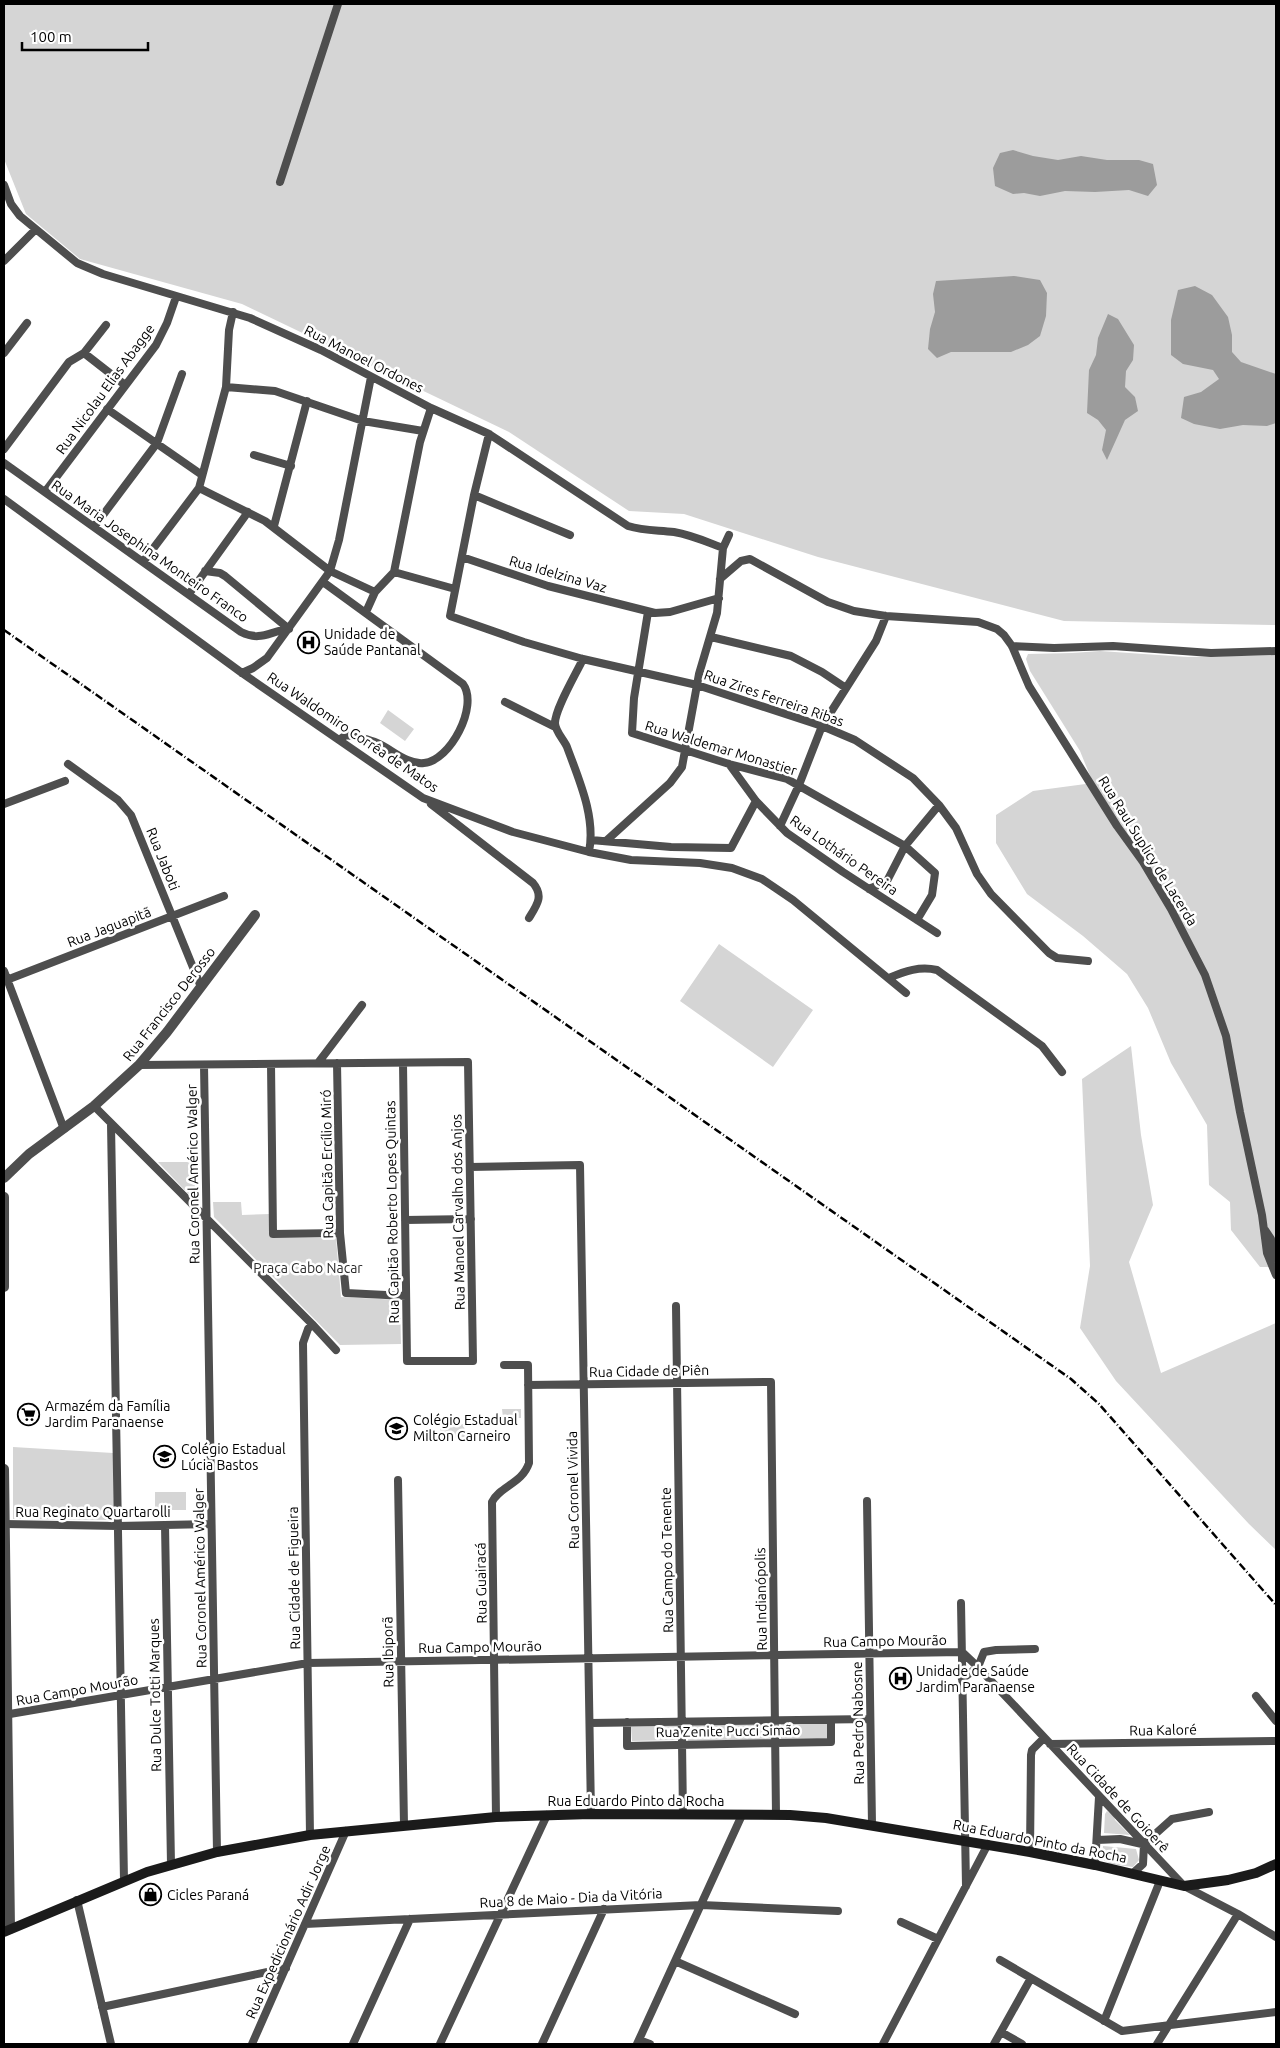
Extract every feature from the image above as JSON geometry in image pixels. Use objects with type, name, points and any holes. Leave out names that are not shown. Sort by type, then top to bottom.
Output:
[{"type":"main road","name":"Rua Eduardo Pinto da Rocha","points":[[7,1931],[124,1880],[171,1864],[216,1852],[310,1835],[404,1824],[496,1817],[591,1814],[776,1815],[826,1818],[988,1844],[1095,1865],[1160,1882],[1184,1886],[1228,1880],[1256,1873],[1276,1864]]},
{"type":"street","points":[[280,182],[338,4]]},
{"type":"street","name":"Rua Manoel Ordones","points":[[4,185],[8,204],[67,257],[88,269],[176,297],[234,312],[313,346],[431,408],[489,434],[628,526],[651,532],[687,535],[723,548]]},
{"type":"street","points":[[4,262],[35,230]]},
{"type":"street","name":"Rua Nicolau Elias Abagge","points":[[45,492],[162,335],[176,297]]},
{"type":"street","points":[[144,562],[198,488],[226,388],[229,330],[234,312]]},
{"type":"street","points":[[4,354],[27,323]]},
{"type":"street","points":[[4,449],[69,362],[84,353],[106,325]]},
{"type":"street","points":[[84,353],[125,385]]},
{"type":"street","points":[[94,527],[157,443],[182,374]]},
{"type":"street","points":[[242,673],[267,658],[330,571],[340,540],[371,377]]},
{"type":"street","points":[[226,388],[275,391],[363,421],[423,431]]},
{"type":"street","points":[[274,526],[307,401]]},
{"type":"street","points":[[366,612],[375,592],[394,572],[423,431],[431,408]]},
{"type":"street","points":[[107,409],[202,474]]},
{"type":"street","points":[[394,572],[455,589],[474,495],[489,434]]},
{"type":"street","points":[[254,455],[291,466]]},
{"type":"street","name":"Rua Maria Josephina Monteiro Franco","points":[[4,463],[248,635],[259,637],[273,631],[289,629]]},
{"type":"street","points":[[198,488],[274,526],[330,571],[375,592]]},
{"type":"street","points":[[474,495],[570,535]]},
{"type":"street","name":"Rua Waldomiro Corrêa de Matos","points":[[4,500],[242,673],[423,798],[513,832],[589,852],[631,860],[700,863],[748,873],[783,893],[906,993]]},
{"type":"street","points":[[189,594],[248,512]]},
{"type":"street","points":[[606,841],[676,777],[682,767],[697,685],[711,637],[719,598],[723,548],[729,535]]},
{"type":"street","name":"Rua Idelzina Vaz","points":[[462,557],[548,586],[648,612],[670,612],[719,598]]},
{"type":"street","points":[[720,580],[741,561],[750,559],[828,602],[854,611],[886,616],[876,642],[822,726],[799,785],[780,826]]},
{"type":"street","points":[[205,571],[225,576],[289,629]]},
{"type":"street","points":[[323,582],[462,684],[468,695],[466,711],[448,748],[437,758],[424,763],[408,760],[367,739],[346,735],[339,740]]},
{"type":"street","name":"Rua Zires Ferreira Ribas","points":[[455,589],[450,616],[583,660],[697,685],[822,726],[855,740],[913,778],[939,805],[956,828],[980,879],[997,902],[1049,953],[1057,958],[1088,962]]},
{"type":"street","points":[[638,672],[648,612]]},
{"type":"street","name":"Rua Raul Suplicy de Lacerda","points":[[886,616],[978,622],[997,628],[1004,635],[1012,646],[1029,686],[1176,916],[1202,969],[1226,1036],[1264,1228],[1271,1240],[1271,1263],[1276,1275]]},
{"type":"street","points":[[711,637],[791,656],[822,672],[846,688]]},
{"type":"street","points":[[1012,646],[1054,648],[1113,646],[1210,653],[1276,651]]},
{"type":"street","points":[[555,727],[557,712],[583,660]]},
{"type":"street","name":"Rua Waldemar Monastier","points":[[638,672],[632,733],[729,764],[779,776],[799,785],[856,820],[904,846],[935,873],[932,895],[917,920]]},
{"type":"street","points":[[505,702],[555,727],[566,746],[588,812],[591,840],[589,852]]},
{"type":"street","name":"Rua Jaboti","points":[[68,764],[118,800],[126,808],[135,823],[201,987]]},
{"type":"street","name":"Rua Lothário Pereira","points":[[729,764],[756,801],[780,826],[869,889],[937,933]]},
{"type":"street","points":[[4,804],[65,781]]},
{"type":"street","points":[[423,798],[533,883],[539,893],[539,899],[529,918]]},
{"type":"street","points":[[591,840],[671,847],[731,848],[756,801]]},
{"type":"street","points":[[869,889],[887,881],[904,846],[939,805]]},
{"type":"street","name":"Rua Jaguapitã","points":[[5,980],[224,896]]},
{"type":"street","name":"Rua Francisco Derosso","points":[[6,1172],[94,1106],[139,1065],[201,987],[254,915]]},
{"type":"street","points":[[889,978],[920,968],[937,970],[1042,1046],[1062,1072]]},
{"type":"street","points":[[4,971],[5,980],[64,1129]]},
{"type":"street","points":[[318,1064],[362,1005]]},
{"type":"street","points":[[139,1065],[403,1062]]},
{"type":"street","name":"Rua Manoel Carvalho dos Anjos","points":[[403,1062],[468,1062],[473,1361],[407,1361]]},
{"type":"street","name":"Rua Capitão Roberto Lopes Quintas","points":[[403,1062],[407,1361]]},
{"type":"street","name":"Rua Capitão Ercílio Miró","points":[[337,1063],[340,1233],[346,1293],[406,1296]]},
{"type":"street","points":[[271,1064],[274,1234],[340,1233]]},
{"type":"street","name":"Rua Coronel Américo Walger","points":[[204,1065],[216,1852]]},
{"type":"street","points":[[94,1106],[336,1350]]},
{"type":"street","points":[[111,1124],[124,1880]]},
{"type":"street","name":"Rua Coronel Vivida","points":[[470,1167],[580,1165],[591,1814]]},
{"type":"street","points":[[4,1197],[4,1287]]},
{"type":"street","points":[[405,1220],[471,1219]]},
{"type":"street","name":"Rua Campo do Tenente","points":[[676,1306],[683,1815]]},
{"type":"street","name":"Rua Cidade de Figueira","points":[[310,1835],[303,1343],[312,1324]]},
{"type":"street","name":"Rua Guairacá","points":[[496,1817],[492,1502],[517,1481],[528,1466],[528,1365],[504,1365]]},
{"type":"street","name":"Rua Cidade de Piên","points":[[528,1385],[770,1382]]},
{"type":"street","name":"Rua Indianópolis","points":[[770,1382],[776,1815]]},
{"type":"street","points":[[4,1469],[7,1931]]},
{"type":"street","name":"Rua Ibiporã","points":[[398,1480],[404,1824]]},
{"type":"street","name":"Rua Pedro Nabosne","points":[[867,1501],[872,1824]]},
{"type":"street","name":"Rua Reginato Quartarolli","points":[[5,1524],[118,1526],[212,1524]]},
{"type":"street","name":"Rua Dulce Totti Marques","points":[[165,1525],[171,1864]]},
{"type":"street","points":[[961,1603],[966,1886]]},
{"type":"street","points":[[962,1679],[978,1667],[982,1656],[989,1650],[1036,1650]]},
{"type":"street","name":"Rua Campo Mourão","points":[[5,1715],[308,1662],[962,1652]]},
{"type":"street","name":"Rua Cidade de Goioerê","points":[[962,1652],[1184,1886],[1238,1914],[1276,1937]]},
{"type":"street","points":[[1256,1696],[1276,1720]]},
{"type":"street","name":"Rua Zenite Pucci Simão","points":[[590,1723],[870,1719]]},
{"type":"street","name":"Rua Zenite Pucci Simão","points":[[627,1722],[627,1746],[831,1742],[831,1720]]},
{"type":"street","points":[[1030,1852],[1031,1756],[1035,1746],[1047,1741]]},
{"type":"street","name":"Rua Kaloré","points":[[1047,1741],[1276,1741]]},
{"type":"street","points":[[1095,1865],[1099,1798]]},
{"type":"street","points":[[1132,1874],[1143,1864],[1144,1844],[1172,1819],[1210,1812]]},
{"type":"street","points":[[440,2044],[547,1815]]},
{"type":"street","points":[[650,2044],[638,2042],[742,1815]]},
{"type":"street","name":"Rua Expedicionário Adir Jorge","points":[[252,2044],[346,1831]]},
{"type":"street","points":[[1097,1840],[1120,1839],[1144,1844]]},
{"type":"street","points":[[882,2044],[988,1844]]},
{"type":"street","points":[[1104,2021],[1160,1882]]},
{"type":"street","points":[[77,1900],[111,2044]]},
{"type":"street","name":"Rua 8 de Maio - Dia da Vitória","points":[[305,1924],[701,1905],[838,1911]]},
{"type":"street","points":[[542,2044],[604,1909]]},
{"type":"street","points":[[1157,2044],[1238,1914]]},
{"type":"street","points":[[353,2044],[410,1919]]},
{"type":"street","points":[[901,1922],[938,1939]]},
{"type":"street","points":[[1000,1960],[1122,2031],[1276,2012]]},
{"type":"street","points":[[675,1961],[795,2014]]},
{"type":"street","points":[[102,2007],[286,1968]]},
{"type":"street","points":[[994,2044],[1031,1978]]},
{"type":"street","points":[[1001,2032],[1022,2044]]},
{"type":"green space","points":[[4,4],[1276,4],[1276,625],[1064,621],[818,557],[684,514],[629,511],[509,432],[242,304],[80,259],[26,214],[4,159]]},
{"type":"green space","points":[[1100,651],[1188,657],[1276,655],[1276,1267],[1260,1267],[1231,1230],[1230,1202],[1209,1185],[1207,1125],[1171,1063],[1148,1008],[1127,974],[1083,936],[1027,894],[996,843],[996,815],[1033,791],[1093,783],[1080,751],[1030,671],[1026,659],[1028,654]]},
{"type":"green space","points":[[388,710],[414,729],[405,741],[380,723]]},
{"type":"green space","points":[[719,944],[813,1010],[773,1067],[680,1001]]},
{"type":"green space","points":[[1131,1046],[1141,1135],[1153,1205],[1129,1262],[1161,1373],[1276,1323],[1276,1550],[1249,1524],[1116,1381],[1080,1328],[1090,1266],[1082,1079]]},
{"type":"green space","points":[[158,1162],[195,1162],[195,1201]]},
{"type":"green space","name":"Praça Cabo Nacar","points":[[213,1202],[241,1202],[242,1215],[270,1214],[271,1238],[336,1238],[341,1297],[400,1300],[401,1344],[340,1345],[214,1217]]},
{"type":"green space","points":[[502,1409],[521,1409],[521,1418],[503,1418]]},
{"type":"green space","points":[[464,1424],[465,1437],[441,1438],[440,1425]]},
{"type":"green space","points":[[13,1447],[113,1453],[114,1520],[13,1519]]},
{"type":"green space","points":[[155,1492],[186,1492],[186,1510],[155,1510]]},
{"type":"green space","points":[[829,1723],[829,1738],[781,1739],[781,1724]]},
{"type":"green space","points":[[771,1724],[771,1740],[688,1741],[688,1725]]},
{"type":"green space","points":[[678,1725],[678,1740],[632,1741],[631,1726]]},
{"type":"green space","points":[[1107,1811],[1114,1816],[1115,1820],[1130,1835],[1104,1833],[1105,1814]]},
{"type":"green space","points":[[1103,1846],[1136,1849],[1139,1860],[1133,1867],[1110,1864],[1102,1859]]},
{"type":"shaded area","points":[[1013,150],[1033,156],[1058,160],[1081,156],[1107,160],[1139,160],[1153,164],[1157,185],[1148,196],[1129,190],[1065,191],[1040,196],[1024,193],[1013,194],[995,186],[993,168],[1000,153]]},
{"type":"shaded area","points":[[1014,276],[1040,280],[1047,293],[1046,316],[1040,336],[1028,345],[1011,352],[951,352],[937,358],[928,349],[930,329],[935,312],[933,294],[936,281]]},
{"type":"shaded area","points":[[1195,286],[1212,295],[1228,317],[1232,335],[1232,352],[1241,362],[1276,374],[1276,423],[1267,426],[1243,425],[1220,429],[1194,424],[1181,418],[1184,397],[1201,392],[1219,379],[1213,370],[1183,364],[1171,355],[1171,320],[1178,290]]},
{"type":"shaded area","points":[[1108,314],[1118,319],[1134,345],[1133,360],[1126,371],[1125,387],[1135,397],[1138,411],[1125,420],[1107,460],[1102,450],[1106,430],[1098,420],[1087,413],[1089,370],[1096,355],[1098,338]]},
{"type":"railway","points":[[4,630],[1071,1379],[1099,1404],[1276,1605]]},
{"type":"place","name":"Unidade de Saúde Pantanal","points":[[308,642]]},
{"type":"place","name":"Armazém da Família Jardim Paranaense","points":[[29,1414]]},
{"type":"place","name":"Colégio Estadual Milton Carneiro","points":[[397,1428]]},
{"type":"place","name":"Colégio Estadual Lúcia Bastos","points":[[165,1457]]},
{"type":"place","name":"Unidade de Saúde Jardim Paranaense","points":[[900,1679]]},
{"type":"place","name":"Cicles Paraná","points":[[151,1895]]}]
